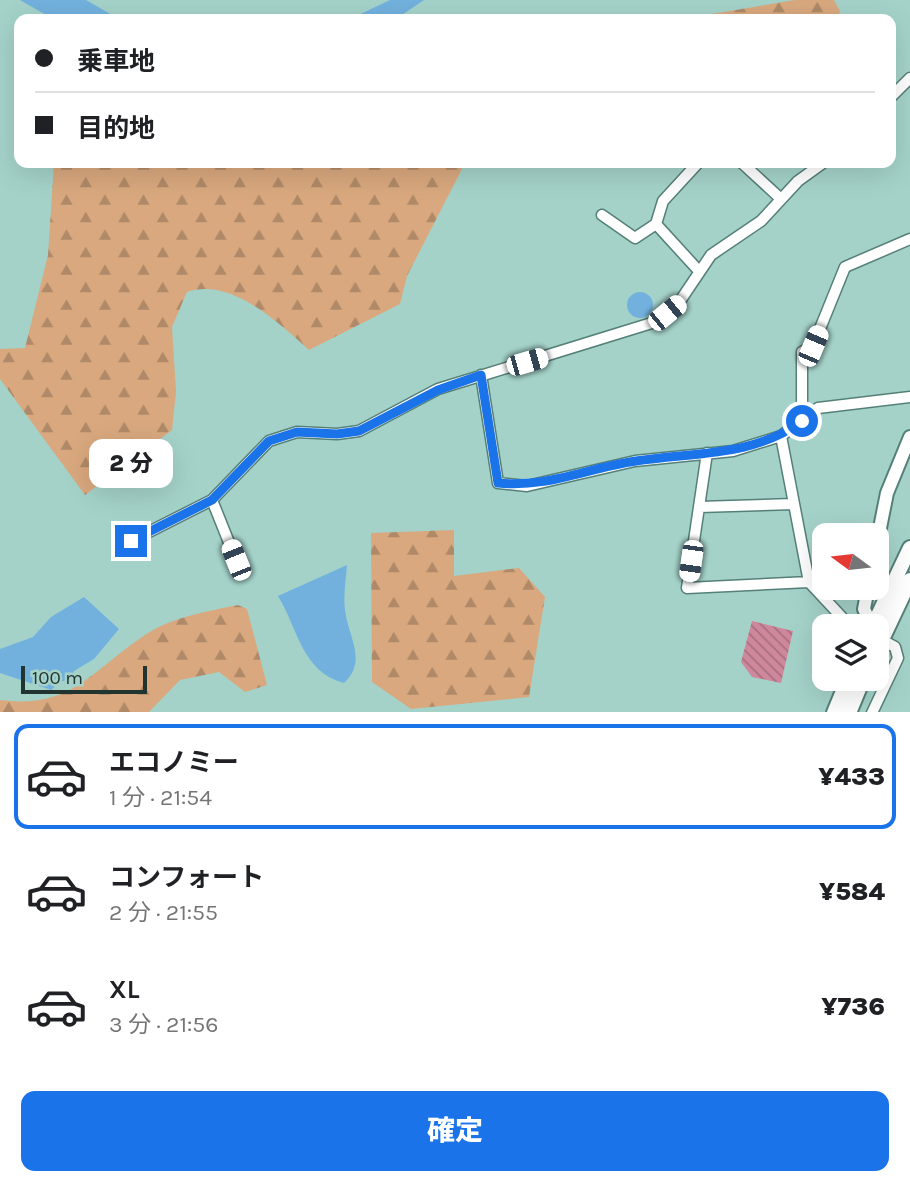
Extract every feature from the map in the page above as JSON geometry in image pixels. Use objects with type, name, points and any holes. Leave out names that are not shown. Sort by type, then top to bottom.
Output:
[{"type":"main road","points":[[878,614],[910,548]]},
{"type":"main road","points":[[889,620],[910,580]]},
{"type":"main road","points":[[834,712],[843,691]]},
{"type":"main road","points":[[849,712],[858,691]]},
{"type":"street","points":[[896,92],[910,78]]},
{"type":"street","points":[[601,215],[635,238],[656,223],[663,201],[693,168]]},
{"type":"street","points":[[747,168],[781,199]]},
{"type":"street","points":[[131,541],[212,500],[269,441],[297,432],[337,434],[359,431],[438,390],[655,323],[678,304],[698,270],[711,255],[761,221],[781,199],[817,168]]},
{"type":"street","points":[[656,223],[698,270]]},
{"type":"street","points":[[802,421],[802,352],[813,346],[845,267],[910,239]]},
{"type":"street","points":[[481,375],[498,483],[527,486],[635,461],[733,450],[781,436],[818,408],[910,397]]},
{"type":"street","points":[[781,436],[809,582],[839,614]]},
{"type":"street","points":[[881,523],[887,493],[910,437]]},
{"type":"street","points":[[707,453],[687,588],[809,582]]},
{"type":"street","points":[[212,500],[236,560]]},
{"type":"street","points":[[699,507],[794,504]]},
{"type":"street","points":[[889,645],[895,647],[898,658],[889,677]]},
{"type":"street","points":[[872,712],[882,691]]},
{"type":"green space","points":[[795,0],[834,0],[840,11],[839,14],[712,14]]},
{"type":"green space","points":[[54,168],[462,168],[407,276],[400,304],[309,350],[269,316],[237,297],[204,289],[187,292],[172,327],[176,392],[172,430],[85,495],[0,379],[0,349],[25,348],[48,255]]},
{"type":"green space","points":[[454,530],[454,576],[519,568],[545,597],[529,697],[411,709],[372,682],[371,533]]},
{"type":"green space","points":[[238,605],[247,609],[267,685],[245,692],[219,672],[180,680],[149,712],[0,712],[0,700],[45,699],[62,694],[142,637],[164,625],[188,616]]},
{"type":"water","points":[[20,0],[86,0],[110,14],[44,14]]},
{"type":"water","points":[[390,0],[424,0],[403,14],[361,14]]},
{"type":"water","points":[[640,292],[649,296],[653,305],[649,314],[640,318],[631,314],[627,305],[631,296]]},
{"type":"water","points":[[347,565],[344,605],[356,657],[351,675],[344,683],[330,677],[310,659],[278,596]]},
{"type":"water","points":[[84,597],[119,629],[94,659],[74,671],[71,679],[60,682],[51,690],[0,673],[0,649],[33,637],[51,617]]},
{"type":"building","points":[[752,621],[793,631],[781,683],[752,677],[741,662]]},
{"type":"route","points":[[131,541],[212,500],[269,441],[297,432],[337,434],[359,431],[438,390],[481,375],[498,483],[527,486],[635,461],[733,450],[781,436],[802,421]]}]
